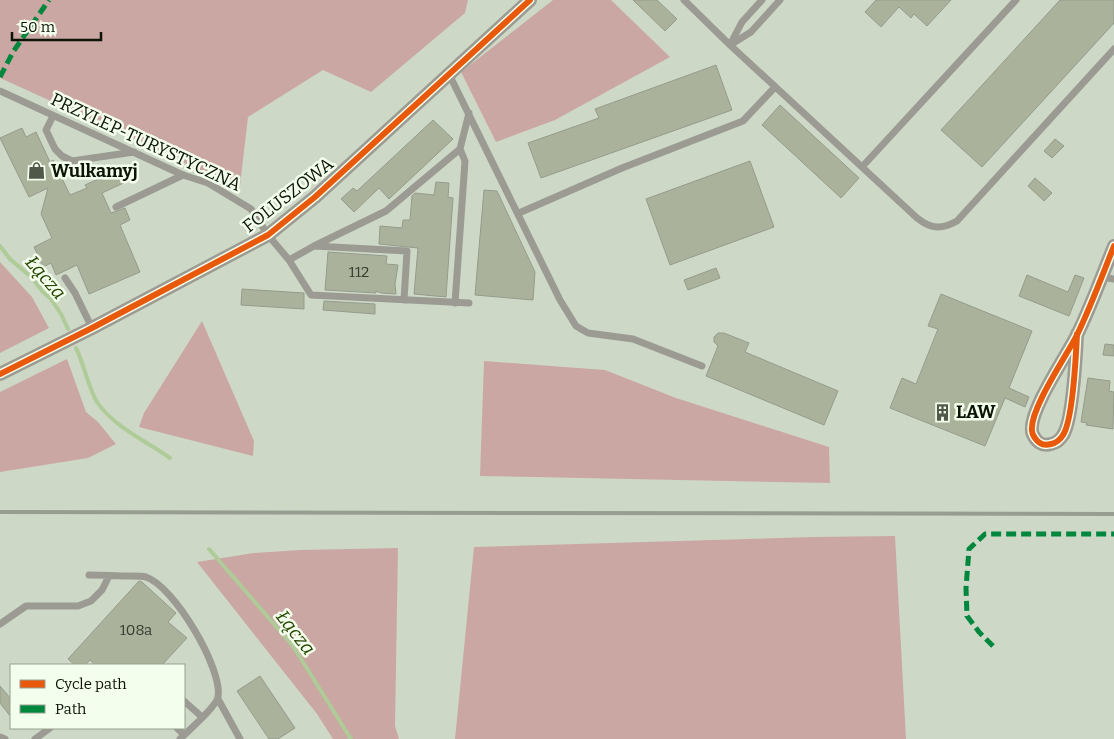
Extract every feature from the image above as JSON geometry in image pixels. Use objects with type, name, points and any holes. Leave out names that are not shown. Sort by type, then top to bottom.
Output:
[{"type":"street","name":"FOLUSZOWA","points":[[0,374],[92,328],[268,235],[315,198],[530,0]]},
{"type":"street","points":[[1078,334],[1068,425],[1056,443],[1040,444],[1032,433],[1032,424],[1036,412],[1052,378],[1108,278],[1114,246]]},
{"type":"lane","points":[[684,0],[775,87],[926,225],[938,228],[948,226],[957,221],[1114,49]]},
{"type":"lane","points":[[730,45],[742,22],[762,0]]},
{"type":"lane","points":[[730,45],[751,32],[780,0]]},
{"type":"lane","points":[[862,167],[1016,0]]},
{"type":"lane","points":[[449,74],[519,213],[560,300],[576,326],[588,333],[634,339],[702,366]]},
{"type":"lane","points":[[519,213],[622,168],[743,121],[775,87]]},
{"type":"lane","name":"PRZYLEP-TURYSTYCZNA","points":[[0,91],[183,175],[208,184],[252,209],[268,235],[290,260],[311,296],[404,300]]},
{"type":"lane","points":[[455,303],[465,161],[460,149],[469,112]]},
{"type":"lane","points":[[53,116],[46,130],[55,149],[62,156],[72,161],[134,152]]},
{"type":"lane","points":[[290,260],[314,246],[386,211],[460,149]]},
{"type":"lane","points":[[116,206],[183,175]]},
{"type":"lane","points":[[314,246],[407,251],[404,300],[469,304]]},
{"type":"lane","points":[[65,278],[75,293],[92,328]]},
{"type":"lane","points":[[89,575],[146,577],[158,584],[179,605],[198,637],[213,668],[218,687],[218,699],[235,737]]},
{"type":"lane","points":[[0,624],[26,606],[78,606],[91,602],[102,590],[109,576]]},
{"type":"lane","points":[[182,737],[218,699]]},
{"type":"lane","points":[[185,701],[202,717]]},
{"type":"lane","points":[[35,739],[49,729]]},
{"type":"lane","points":[[0,737],[5,739]]},
{"type":"shaded area","points":[[0,0],[468,0],[465,13],[371,92],[323,70],[248,117],[239,194],[172,156],[0,78]]},
{"type":"shaded area","points":[[553,0],[611,0],[670,57],[555,120],[496,142],[461,72]]},
{"type":"shaded area","points":[[0,262],[32,297],[49,328],[0,353]]},
{"type":"shaded area","points":[[202,321],[254,441],[253,456],[139,427],[144,413]]},
{"type":"shaded area","points":[[67,359],[86,412],[98,422],[116,444],[88,458],[0,472],[0,392]]},
{"type":"shaded area","points":[[484,361],[605,370],[676,398],[829,447],[830,483],[480,476]]},
{"type":"shaded area","points":[[895,536],[906,739],[455,739],[474,547]]},
{"type":"shaded area","points":[[398,548],[395,726],[399,739],[333,739],[317,714],[197,562],[254,553]]},
{"type":"building","points":[[633,0],[657,0],[677,19],[665,31]]},
{"type":"building","points":[[876,0],[951,0],[927,26],[914,14],[911,18],[899,7],[881,27],[865,12]]},
{"type":"building","points":[[1060,0],[1114,0],[1114,23],[982,167],[941,130]]},
{"type":"building","points":[[716,65],[732,110],[541,178],[528,143],[599,118],[595,109]]},
{"type":"building","points":[[780,105],[859,178],[841,198],[762,125]]},
{"type":"building","points":[[433,120],[453,139],[389,199],[379,188],[354,212],[341,199],[353,188],[357,191]]},
{"type":"building","points":[[22,128],[26,137],[36,132],[50,162],[53,160],[70,195],[87,188],[85,185],[116,171],[126,169],[130,180],[102,193],[111,213],[125,208],[130,220],[120,225],[140,272],[89,294],[77,265],[56,275],[51,263],[43,267],[34,247],[52,238],[41,214],[48,188],[29,197],[0,138]]},
{"type":"building","points":[[1055,139],[1064,146],[1052,158],[1044,151]]},
{"type":"building","points":[[750,161],[774,227],[670,265],[646,199]]},
{"type":"building","points":[[1035,178],[1052,193],[1044,201],[1028,186]]},
{"type":"building","points":[[436,182],[449,183],[448,197],[453,198],[446,297],[414,294],[418,248],[379,244],[380,226],[402,228],[403,220],[410,220],[412,196],[415,193],[434,195]]},
{"type":"building","points":[[484,190],[497,191],[535,272],[533,300],[475,295]]},
{"type":"building","points":[[328,252],[387,256],[386,264],[398,265],[395,284],[396,294],[376,291],[376,293],[325,290]]},
{"type":"building","points":[[716,268],[720,278],[688,290],[684,280]]},
{"type":"building","points":[[1027,275],[1068,292],[1075,275],[1084,278],[1069,316],[1019,296]]},
{"type":"building","points":[[242,289],[304,293],[304,309],[241,305]]},
{"type":"building","points":[[941,294],[1032,331],[1009,388],[1029,397],[1025,407],[1005,398],[985,446],[890,408],[902,378],[916,384],[938,329],[928,326]]},
{"type":"building","points":[[324,301],[375,304],[375,314],[323,310]]},
{"type":"building","points":[[718,333],[724,333],[749,343],[745,352],[838,391],[824,425],[706,376],[718,346],[714,342],[714,337]]},
{"type":"building","points":[[1105,344],[1114,345],[1114,356],[1103,355]]},
{"type":"building","points":[[1088,378],[1110,381],[1109,391],[1114,392],[1113,429],[1086,425],[1087,423],[1081,422]]},
{"type":"building","points":[[139,581],[176,613],[168,622],[187,638],[163,664],[94,664],[90,660],[86,664],[74,664],[68,659]]},
{"type":"building","points":[[260,676],[295,728],[278,739],[269,739],[237,691]]},
{"type":"building","points":[[0,686],[10,698],[10,716],[0,703]]},
{"type":"waterway","name":"Łącza","points":[[0,246],[10,259],[31,277],[51,299],[68,329]]},
{"type":"waterway","name":"Łącza","points":[[76,348],[94,396],[104,411],[121,426],[170,458]]},
{"type":"waterway","name":"Łącza","points":[[209,549],[293,646],[351,739]]},
{"type":"railway","points":[[0,512],[1114,514]]},
{"type":"marked path","points":[[0,77],[13,52],[49,0]]},
{"type":"marked path","points":[[993,646],[967,616],[966,588],[969,549],[985,534],[1114,534]]},
{"type":"cycle path","points":[[0,374],[92,328],[268,235],[315,197],[530,0]]},
{"type":"cycle path","points":[[1077,334],[1077,344],[1073,387],[1066,427],[1058,441],[1045,445],[1037,441],[1032,432],[1036,410],[1042,397],[1050,383],[1072,344],[1077,335],[1092,302],[1114,246]]},
{"type":"place","name":"Wulkamyj","points":[[37,171]]},
{"type":"place","name":"LAW","points":[[942,412]]}]
